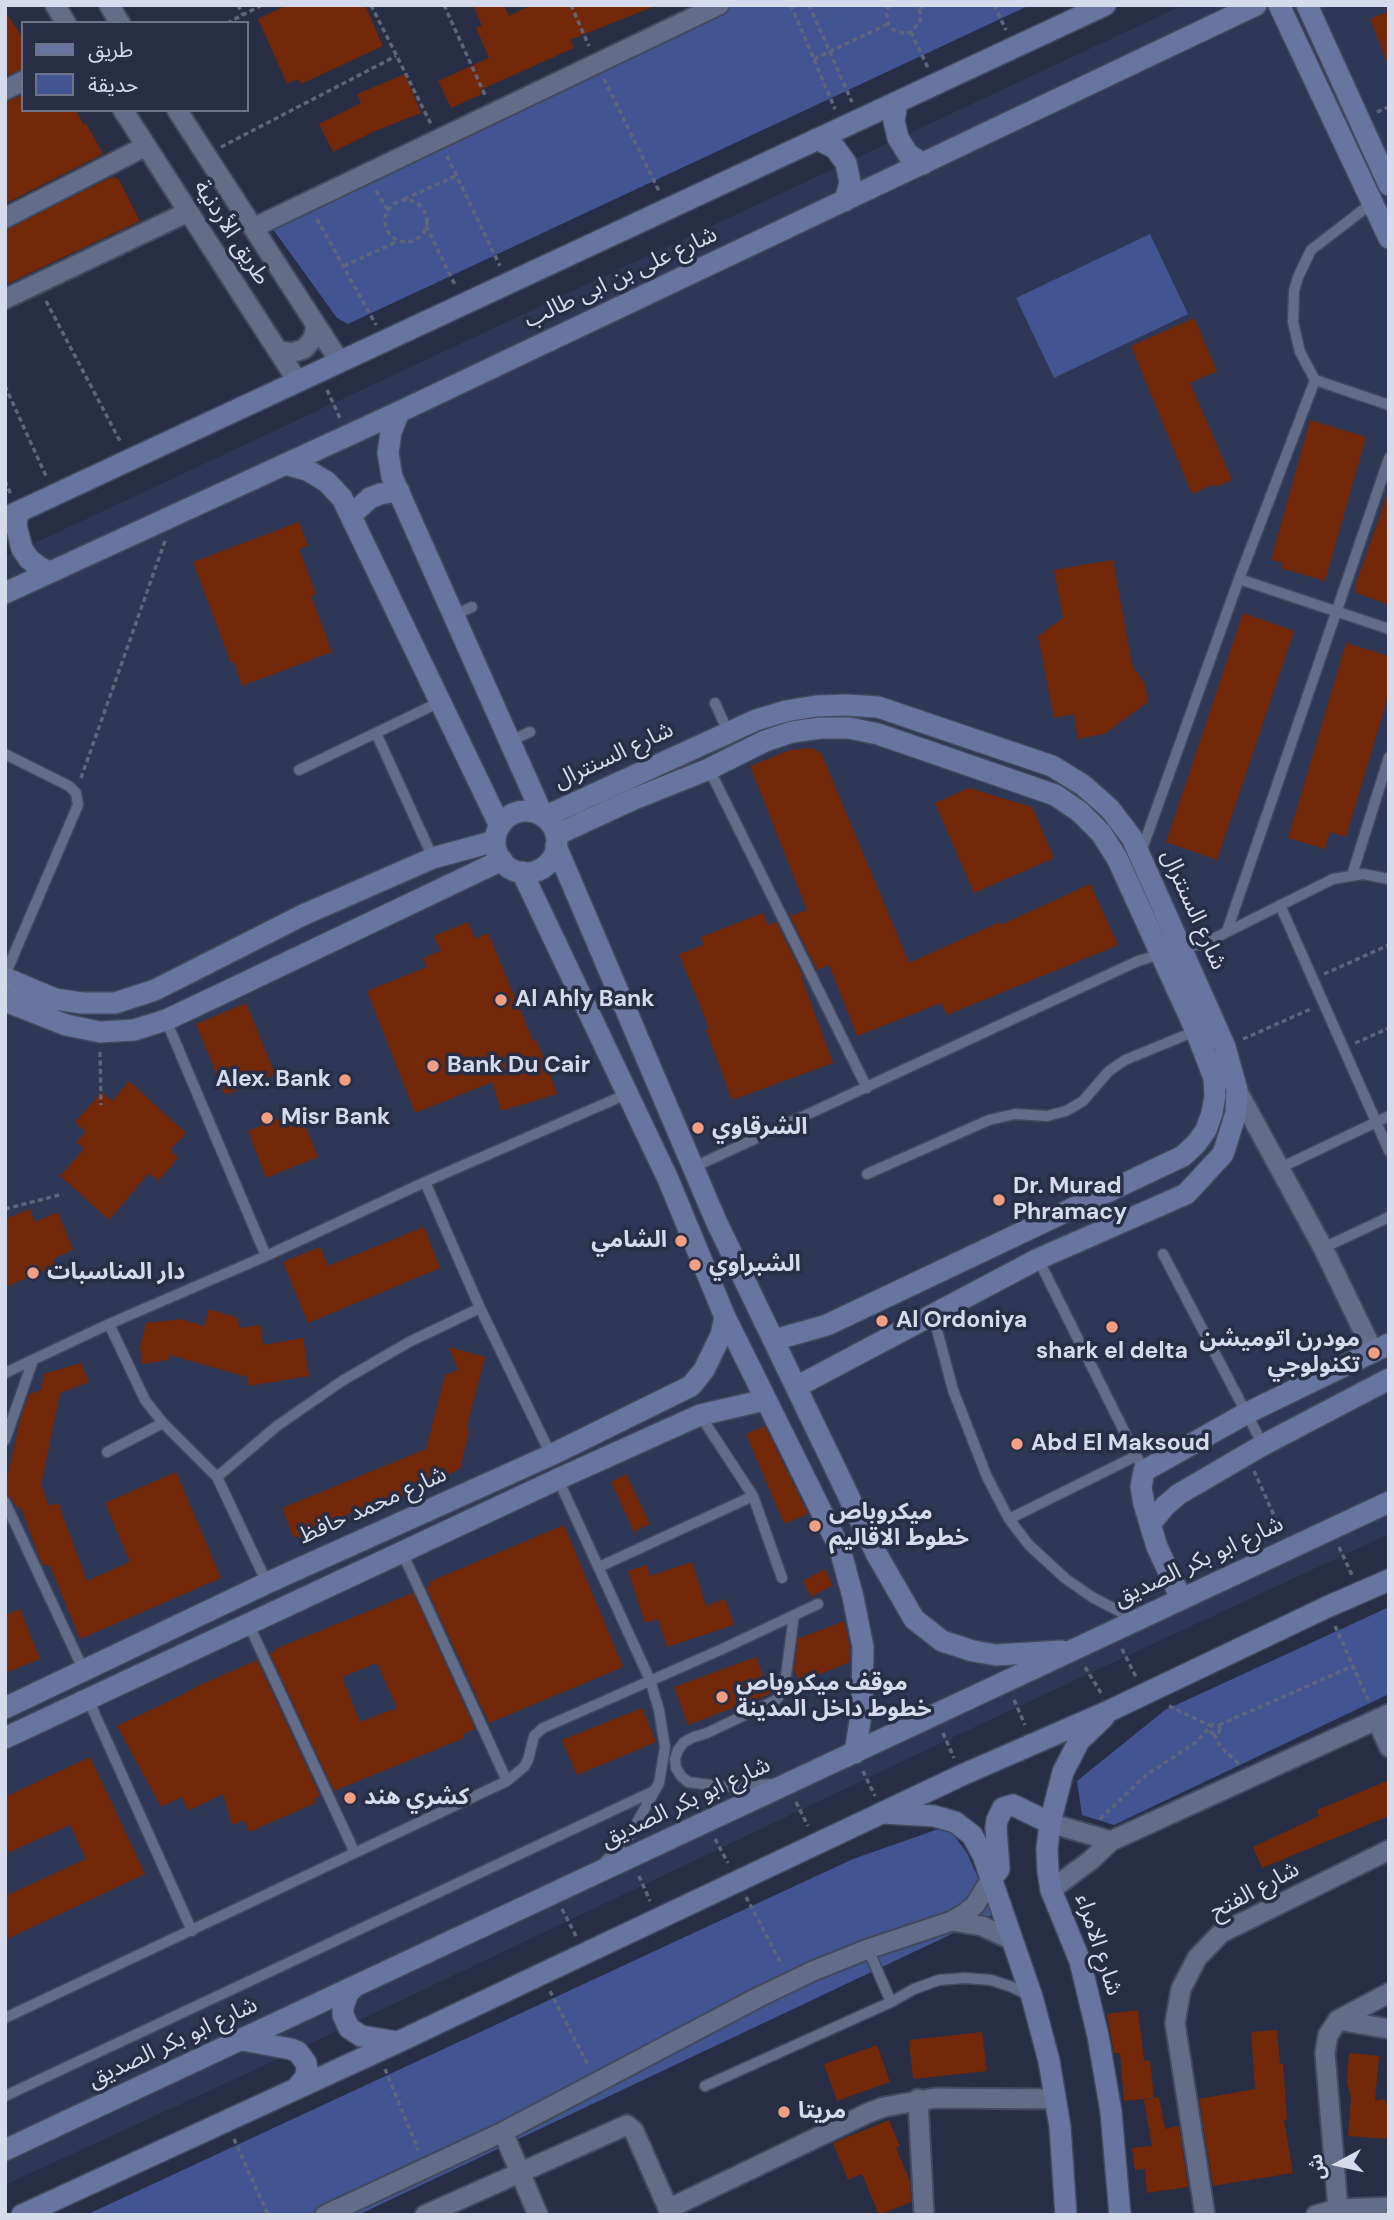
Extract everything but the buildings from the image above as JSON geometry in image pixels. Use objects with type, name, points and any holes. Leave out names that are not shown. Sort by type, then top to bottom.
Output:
[{"type":"street","points":[[55,5],[65,21]]},
{"type":"street","points":[[109,5],[119,21]]},
{"type":"street","points":[[253,228],[719,5]]},
{"type":"street","name":"شارع على بن ابى طالب","points":[[12,515],[1105,5]]},
{"type":"street","name":"شارع على بن ابى طالب","points":[[5,593],[399,412],[1256,5]]},
{"type":"street","points":[[1279,5],[1389,238]]},
{"type":"street","points":[[1307,5],[1389,185]]},
{"type":"street","points":[[5,90],[21,82]]},
{"type":"street","points":[[897,102],[894,121],[898,138],[908,154],[923,164]]},
{"type":"street","name":"طريق الأردنية","points":[[123,112],[298,382]]},
{"type":"street","name":"طريق الأردنية","points":[[178,112],[340,362]]},
{"type":"street","points":[[817,139],[835,148],[846,163],[850,182],[845,201]]},
{"type":"street","points":[[5,218],[146,146]]},
{"type":"street","points":[[5,299],[188,212]]},
{"type":"street","points":[[277,350],[291,353],[304,349],[313,339],[316,326]]},
{"type":"street","points":[[399,412],[391,432],[388,453],[393,477],[463,611],[510,741],[544,817]]},
{"type":"street","points":[[285,464],[307,470],[327,482],[342,498],[441,702],[510,867],[522,872],[543,868],[550,862],[556,841]]},
{"type":"street","points":[[351,515],[370,498],[399,491]]},
{"type":"street","points":[[12,515],[22,549],[29,559],[50,572]]},
{"type":"street","name":"شارع السنترال","points":[[544,817],[757,720],[796,709],[837,705],[878,708],[1052,766],[1083,785],[1110,809],[1132,838],[1172,951],[1205,1027],[1215,1096],[1206,1130],[1183,1156],[827,1325],[774,1340]]},
{"type":"street","name":"شارع السنترال","points":[[556,841],[634,799],[709,769],[765,741],[792,732],[821,727],[849,728],[878,734],[1055,795],[1080,812],[1101,833],[1172,951]]},
{"type":"street","points":[[625,780],[634,799]]},
{"type":"street","points":[[6,1002],[66,1025],[100,1032],[134,1030],[166,1020],[437,890],[499,842],[510,816],[518,812],[535,812],[544,817],[549,822],[716,1221],[877,1555],[914,1619],[942,1641],[973,1651],[996,1655],[1075,1650]]},
{"type":"street","points":[[5,976],[55,999],[82,1003],[115,1003],[155,990],[303,915],[426,861],[499,842]]},
{"type":"street","points":[[426,861],[437,890]]},
{"type":"street","points":[[522,872],[668,1179],[725,1317],[840,1549],[863,1647],[863,1689],[855,1753]]},
{"type":"street","points":[[204,965],[219,995]]},
{"type":"street","name":"شارع السنترال","points":[[796,1387],[1038,1259],[1186,1194],[1223,1154],[1237,1113],[1237,1090],[1225,1047],[1205,1027]]},
{"type":"street","points":[[1181,1598],[1157,1547],[1150,1524],[1141,1487],[1140,1463],[1381,1347],[1323,1248],[1237,1090]]},
{"type":"street","points":[[668,1179],[694,1167]]},
{"type":"street","points":[[1099,1196],[1113,1226]]},
{"type":"street","name":"شارع محمد حافظ","points":[[5,1707],[267,1583],[551,1455],[691,1386],[708,1362],[721,1335],[725,1317]]},
{"type":"street","points":[[1150,1524],[1179,1494],[1254,1450],[1389,1380]]},
{"type":"street","points":[[5,1738],[279,1608],[700,1415],[765,1400]]},
{"type":"street","points":[[803,1475],[832,1462]]},
{"type":"street","name":"شارع ابو بكر الصديق","points":[[5,2150],[555,1895],[1389,1502]]},
{"type":"street","points":[[22,2215],[398,2042],[962,1775],[1111,1710],[1389,1580]]},
{"type":"street","points":[[267,1583],[279,1608]]},
{"type":"street","name":"شارع الامراء","points":[[1111,1710],[1079,1741],[1063,1772],[1050,1823],[1047,1849],[1051,1890],[1080,1961],[1098,2036],[1111,2112],[1120,2215]]},
{"type":"street","points":[[1051,1890],[1111,1842],[1383,1717],[1389,1747]]},
{"type":"street","points":[[325,2215],[503,2132],[791,1982],[868,1949],[952,1921],[964,1914],[975,1905],[999,1869],[996,1828],[1003,1808],[1013,1805],[1050,1823],[1111,1842]]},
{"type":"street","points":[[882,1813],[934,1816],[955,1822],[972,1835],[983,1855],[1031,1997],[1049,2061],[1060,2127],[1066,2215]]},
{"type":"street","name":"شارع الفتح","points":[[1205,2215],[1175,2023],[1181,1989],[1186,1978],[1197,1958],[1221,1933],[1389,1850]]},
{"type":"street","points":[[952,1921],[982,1926],[1012,1940]]},
{"type":"street","points":[[353,1988],[343,2007],[343,2015],[349,2028],[361,2036],[398,2042]]},
{"type":"street","points":[[1349,2211],[1325,2053],[1328,2035],[1338,2020],[1389,1993]]},
{"type":"street","points":[[1338,2020],[1389,2029]]},
{"type":"street","points":[[242,2040],[298,2052],[306,2063],[307,2070],[302,2084],[296,2089]]},
{"type":"street","points":[[425,2215],[627,2125],[635,2131],[670,2212],[867,2113],[918,2099],[1055,2099]]},
{"type":"street","points":[[918,2099],[924,2215]]},
{"type":"street","points":[[503,2132],[538,2215]]},
{"type":"street","points":[[1315,2215],[1389,2207]]},
{"type":"lane","points":[[1373,203],[1311,250],[1298,276],[1293,306],[1295,337],[1315,380],[1389,405]]},
{"type":"lane","points":[[1139,855],[1315,380]]},
{"type":"lane","points":[[1227,931],[1389,458]]},
{"type":"lane","points":[[1240,579],[1389,628]]},
{"type":"lane","points":[[299,770],[441,702]]},
{"type":"lane","points":[[715,703],[728,732]]},
{"type":"lane","points":[[510,741],[530,732]]},
{"type":"lane","points":[[376,733],[426,861]]},
{"type":"lane","points":[[5,754],[69,786],[76,793],[78,805],[5,976]]},
{"type":"lane","points":[[1352,875],[1389,757]]},
{"type":"lane","points":[[709,769],[867,1088]]},
{"type":"lane","points":[[694,1167],[1138,961],[1206,942],[1333,879],[1352,875],[1374,875],[1389,879]]},
{"type":"lane","points":[[1280,905],[1389,1151]]},
{"type":"lane","points":[[166,1020],[266,1256]]},
{"type":"lane","points":[[867,1174],[989,1120],[1015,1114],[1047,1116],[1066,1111],[1083,1101],[1109,1071],[1125,1060],[1205,1027]]},
{"type":"lane","points":[[5,1373],[425,1182],[627,1094]]},
{"type":"lane","points":[[1280,1168],[1389,1116]]},
{"type":"lane","points":[[425,1182],[551,1455]]},
{"type":"lane","points":[[1323,1248],[1389,1217]]},
{"type":"lane","points":[[1163,1254],[1245,1414],[1254,1450]]},
{"type":"lane","points":[[1009,1519],[1140,1463],[1038,1259]]},
{"type":"lane","points":[[217,1477],[277,1426],[342,1381],[410,1342],[481,1308]]},
{"type":"lane","points":[[933,1315],[954,1390],[987,1477],[1009,1519],[1029,1545],[1066,1579],[1092,1597],[1137,1620]]},
{"type":"lane","points":[[109,1324],[145,1399],[163,1423],[217,1477],[267,1583]]},
{"type":"lane","points":[[5,1440],[33,1360]]},
{"type":"lane","points":[[700,1415],[753,1496],[782,1578]]},
{"type":"lane","points":[[107,1452],[163,1423]]},
{"type":"lane","points":[[558,1479],[650,1680],[659,1710],[664,1746],[659,1783],[630,1835],[590,1878]]},
{"type":"lane","points":[[599,1567],[753,1496]]},
{"type":"lane","points":[[5,1502],[83,1669]]},
{"type":"lane","points":[[401,1552],[507,1781]]},
{"type":"lane","points":[[5,2018],[507,1781],[524,1767],[534,1736],[543,1728],[818,1604]]},
{"type":"lane","points":[[794,1615],[783,1690],[776,1700],[684,1742],[678,1749],[676,1768],[688,1782],[727,1787],[797,1780]]},
{"type":"lane","points":[[248,1623],[355,1853]]},
{"type":"lane","points":[[88,1699],[192,1931]]},
{"type":"lane","points":[[5,2096],[654,1791]]},
{"type":"lane","points":[[868,1949],[891,2002]]},
{"type":"lane","points":[[705,2086],[891,2002],[914,1989],[939,1980],[991,1980],[1031,1997]]},
{"type":"path","points":[[238,5],[243,15]]},
{"type":"path","points":[[231,21],[262,5]]},
{"type":"path","points":[[444,5],[494,113]]},
{"type":"path","points":[[571,5],[668,209]]},
{"type":"path","points":[[791,5],[814,59],[851,123]]},
{"type":"path","points":[[809,5],[830,52],[851,123]]},
{"type":"path","points":[[889,5],[886,12],[888,24],[898,33],[905,34],[911,32],[920,22],[918,7],[926,5]]},
{"type":"path","points":[[994,5],[1014,48]]},
{"type":"path","points":[[814,59],[888,24]]},
{"type":"path","points":[[911,32],[935,85]]},
{"type":"path","points":[[205,155],[397,56]]},
{"type":"path","points":[[398,241],[387,231],[385,217],[393,204],[456,176]]},
{"type":"path","points":[[344,266],[398,241],[412,242],[424,233],[427,218],[420,205],[413,201],[399,201]]},
{"type":"path","points":[[307,202],[385,341]]},
{"type":"path","points":[[426,226],[464,304]]},
{"type":"path","points":[[37,284],[130,460]]},
{"type":"path","points":[[319,372],[348,435]]},
{"type":"path","points":[[5,386],[54,495]]},
{"type":"path","points":[[76,793],[175,514]]},
{"type":"path","points":[[1313,979],[1389,945]]},
{"type":"path","points":[[1225,1047],[1323,1003]]},
{"type":"path","points":[[1343,1048],[1389,1028]]},
{"type":"path","points":[[100,1032],[101,1105]]},
{"type":"path","points":[[5,1209],[63,1194]]},
{"type":"path","points":[[1254,1450],[1289,1549]]},
{"type":"path","points":[[1330,1530],[1360,1592]]},
{"type":"path","points":[[1327,1607],[1353,1666],[1383,1717]]},
{"type":"path","points":[[1075,1650],[1111,1710]]},
{"type":"path","points":[[1088,1834],[1106,1811],[1139,1781],[1195,1743],[1213,1724],[1219,1725],[1353,1666]]},
{"type":"path","points":[[1006,1682],[1033,1743]]},
{"type":"path","points":[[935,1716],[962,1775]]},
{"type":"path","points":[[1214,1734],[1220,1731],[1219,1725]]},
{"type":"path","points":[[1210,1727],[1220,1746],[1254,1777]]},
{"type":"path","points":[[855,1753],[882,1813]]},
{"type":"path","points":[[797,1780],[816,1844]]},
{"type":"path","points":[[707,1823],[791,1982]]},
{"type":"path","points":[[630,1859],[659,1919]]},
{"type":"path","points":[[555,1895],[584,1954]]},
{"type":"path","points":[[542,1974],[597,2082]]},
{"type":"path","points":[[377,2051],[426,2168]]},
{"type":"path","points":[[226,2121],[268,2215]]},
{"type":"shaded area","points":[[1183,5],[1389,5],[1389,1534],[979,1725],[274,2061],[5,2185],[5,557]]},
{"type":"green space","points":[[733,5],[1030,5],[348,324],[337,318],[270,225]]},
{"type":"green space","points":[[1150,234],[1188,314],[1054,378],[1016,298]]},
{"type":"green space","points":[[1389,1607],[1389,1694],[1114,1825],[1082,1815],[1077,1781],[1165,1710]]},
{"type":"green space","points":[[947,1826],[967,1853],[994,1914],[358,2215],[86,2215],[853,1859]]},
{"type":"place","name":"Al Ahly Bank","points":[[501,1000]]},
{"type":"place","name":"Bank Du Cair","points":[[433,1066]]},
{"type":"place","name":"Alex. Bank","points":[[345,1080]]},
{"type":"place","name":"Misr Bank","points":[[267,1118]]},
{"type":"place","name":"الشرقاوي","points":[[698,1128]]},
{"type":"place","name":"Dr. Murad Phramacy","points":[[999,1200]]},
{"type":"place","name":"الشامي","points":[[681,1241]]},
{"type":"place","name":"الشبراوي","points":[[695,1265]]},
{"type":"place","name":"دار المناسبات","points":[[33,1273]]},
{"type":"place","name":"Al Ordoniya","points":[[882,1321]]},
{"type":"place","name":"shark el delta","points":[[1112,1327]]},
{"type":"place","name":"مودرن اتوميشن تكنولوجي","points":[[1374,1353]]},
{"type":"place","name":"Abd El Maksoud","points":[[1017,1444]]},
{"type":"place","name":"ميكروباص خطوط الاقاليم","points":[[815,1526]]},
{"type":"place","name":"موقف ميكروباص خطوط داخل المدينة","points":[[722,1697]]},
{"type":"place","name":"كشري هند","points":[[350,1798]]},
{"type":"place","name":"مريتا","points":[[784,2112]]}]
